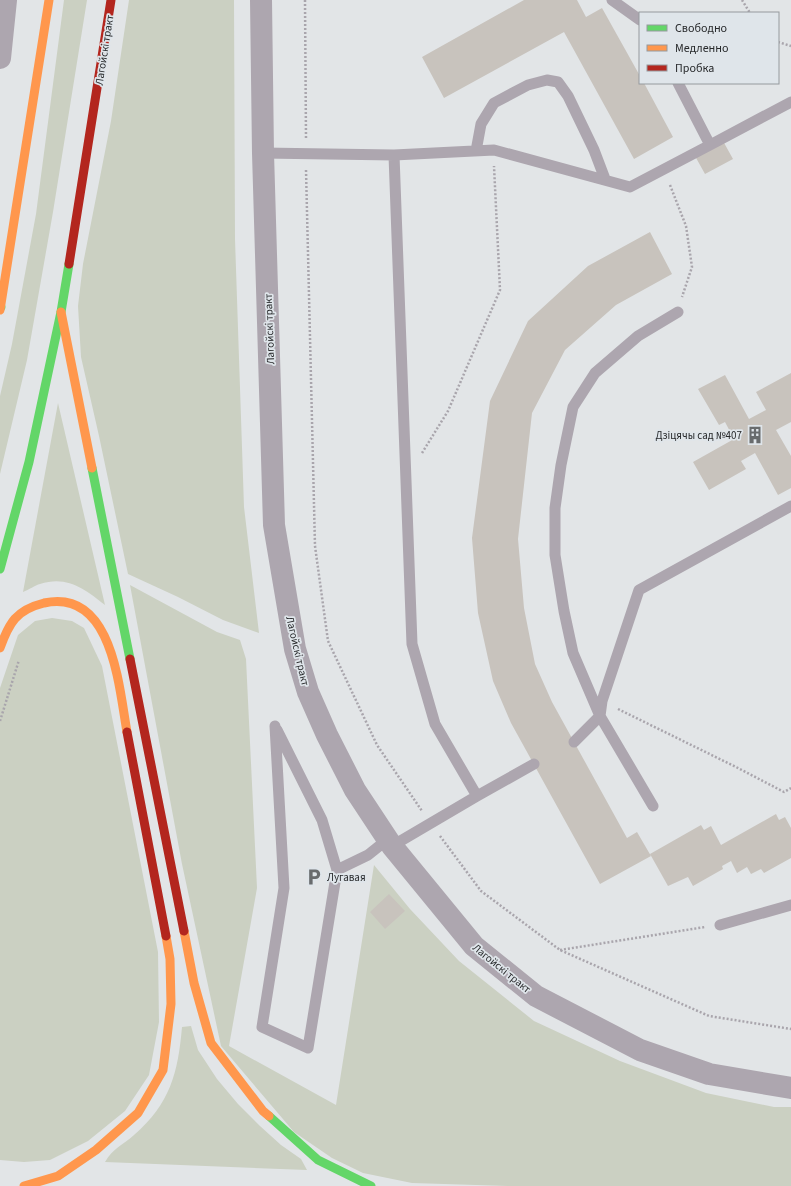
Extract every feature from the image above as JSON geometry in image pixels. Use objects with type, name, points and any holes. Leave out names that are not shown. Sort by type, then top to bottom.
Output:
[{"type":"main road","points":[[0,308],[49,0]]},
{"type":"main road","name":"Лагойскі тракт","points":[[0,569],[29,462],[60,312],[111,0]]},
{"type":"main road","points":[[60,312],[194,983],[211,1043],[263,1111],[318,1160],[370,1186]]},
{"type":"main road","points":[[0,648],[11,623],[27,609],[47,601],[71,602],[90,613],[104,633],[115,668],[170,959],[171,1004],[163,1070],[138,1113],[96,1150],[58,1176],[24,1186]]},
{"type":"street","points":[[0,58],[6,0]]},
{"type":"street","name":"Лагойскі тракт","points":[[261,0],[263,153],[274,525],[295,649],[308,692],[328,735],[355,790],[390,842],[474,946],[536,996],[640,1050],[709,1074],[791,1088]]},
{"type":"lane","points":[[612,0],[639,19]]},
{"type":"lane","points":[[476,151],[481,124],[494,103],[528,85],[548,80],[558,82],[568,96],[594,150],[605,179]]},
{"type":"lane","points":[[679,84],[710,145]]},
{"type":"lane","points":[[263,153],[394,155],[494,150],[630,187],[791,102]]},
{"type":"lane","points":[[394,155],[412,644],[435,724],[477,796]]},
{"type":"lane","points":[[653,806],[600,716],[573,653],[564,611],[555,555],[555,508],[561,466],[573,407],[595,373],[638,336],[678,312]]},
{"type":"lane","points":[[574,742],[600,716],[602,701],[639,590],[791,506]]},
{"type":"lane","points":[[275,726],[322,820],[337,870],[317,994],[308,1048],[262,1026],[284,888],[275,726]]},
{"type":"lane","points":[[337,870],[368,855],[534,764]]},
{"type":"lane","points":[[722,925],[791,905]]},
{"type":"path","points":[[742,0],[749,12]]},
{"type":"path","points":[[779,42],[791,46]]},
{"type":"path","points":[[406,478],[448,411],[500,290],[494,150]]},
{"type":"path","points":[[664,170],[686,226],[692,267],[678,312]]},
{"type":"path","points":[[0,721],[20,657]]},
{"type":"path","points":[[602,701],[784,792],[791,788]]},
{"type":"path","points":[[560,950],[722,925]]},
{"type":"shaded area","points":[[64,0],[87,0],[53,212],[27,360],[0,474],[0,396],[12,344],[36,214]]},
{"type":"shaded area","points":[[129,0],[234,0],[235,239],[244,507],[259,633],[223,620],[128,574],[81,357],[78,306],[83,264],[111,121]]},
{"type":"shaded area","points":[[58,403],[105,605],[83,589],[67,582],[50,582],[38,585],[23,592]]},
{"type":"shaded area","points":[[130,585],[217,632],[240,640],[246,659],[257,888],[229,1046],[336,1105],[374,865],[410,909],[459,961],[534,1021],[620,1061],[706,1093],[774,1107],[791,1107],[791,1186],[508,1186],[412,1183],[363,1173],[332,1158],[294,1132],[221,1046],[182,864]]},
{"type":"shaded area","points":[[52,618],[72,621],[84,628],[102,666],[158,952],[159,1022],[149,1075],[125,1111],[88,1141],[50,1160],[24,1162],[0,1160],[0,688],[18,635],[35,621]]},
{"type":"shaded area","points":[[191,1026],[198,1050],[217,1079],[238,1104],[260,1126],[281,1145],[301,1159],[307,1170],[105,1162],[115,1150],[130,1138],[156,1112],[170,1087],[175,1073],[182,1027]]},
{"type":"building","points":[[524,0],[577,0],[586,17],[602,8],[639,74],[639,84],[645,84],[673,137],[634,159],[564,32],[444,98],[422,57]]},
{"type":"building","points":[[723,141],[733,159],[705,174],[695,156]]},
{"type":"building","points":[[650,232],[672,274],[616,305],[565,350],[532,413],[518,539],[524,608],[535,664],[552,702],[627,838],[637,832],[651,856],[600,884],[511,723],[493,681],[478,613],[472,538],[490,401],[528,321],[588,266]]},
{"type":"building","name":"Дзіцячы сад №407","points":[[791,373],[791,422],[776,430],[791,456],[791,488],[778,495],[755,453],[741,461],[746,469],[709,490],[693,462],[734,439],[725,422],[719,425],[698,389],[725,375],[749,419],[766,410],[756,392]]},
{"type":"building","points":[[776,814],[779,820],[785,817],[791,828],[791,858],[764,873],[761,869],[751,874],[747,867],[737,873],[731,861],[722,866],[723,869],[693,886],[688,877],[668,886],[650,854],[701,825],[704,830],[711,826],[721,845]]},
{"type":"building","points":[[389,894],[405,911],[385,929],[370,912]]},
{"type":"traffic: fast","points":[[0,569],[29,462],[61,312],[69,264]]},
{"type":"traffic: fast","points":[[92,468],[130,659]]},
{"type":"traffic: fast","points":[[269,1116],[318,1160],[371,1186]]},
{"type":"traffic: slow","points":[[0,310],[49,0]]},
{"type":"traffic: slow","points":[[61,312],[92,468]]},
{"type":"traffic: slow","points":[[0,648],[10,625],[27,609],[44,603],[67,602],[85,611],[98,626],[108,645],[115,668],[127,732]]},
{"type":"traffic: slow","points":[[184,931],[194,983],[211,1043],[263,1111],[269,1116]]},
{"type":"traffic: slow","points":[[24,1186],[58,1176],[96,1150],[138,1113],[163,1070],[171,1004],[170,959],[166,936]]},
{"type":"traffic: jam","points":[[69,264],[111,0]]},
{"type":"traffic: jam","points":[[130,659],[184,931]]},
{"type":"traffic: jam","points":[[127,732],[166,936]]},
{"type":"place","name":"Дзіцячы сад №407","points":[[755,435]]},
{"type":"place","name":"Лугавая","points":[[314,877]]}]
